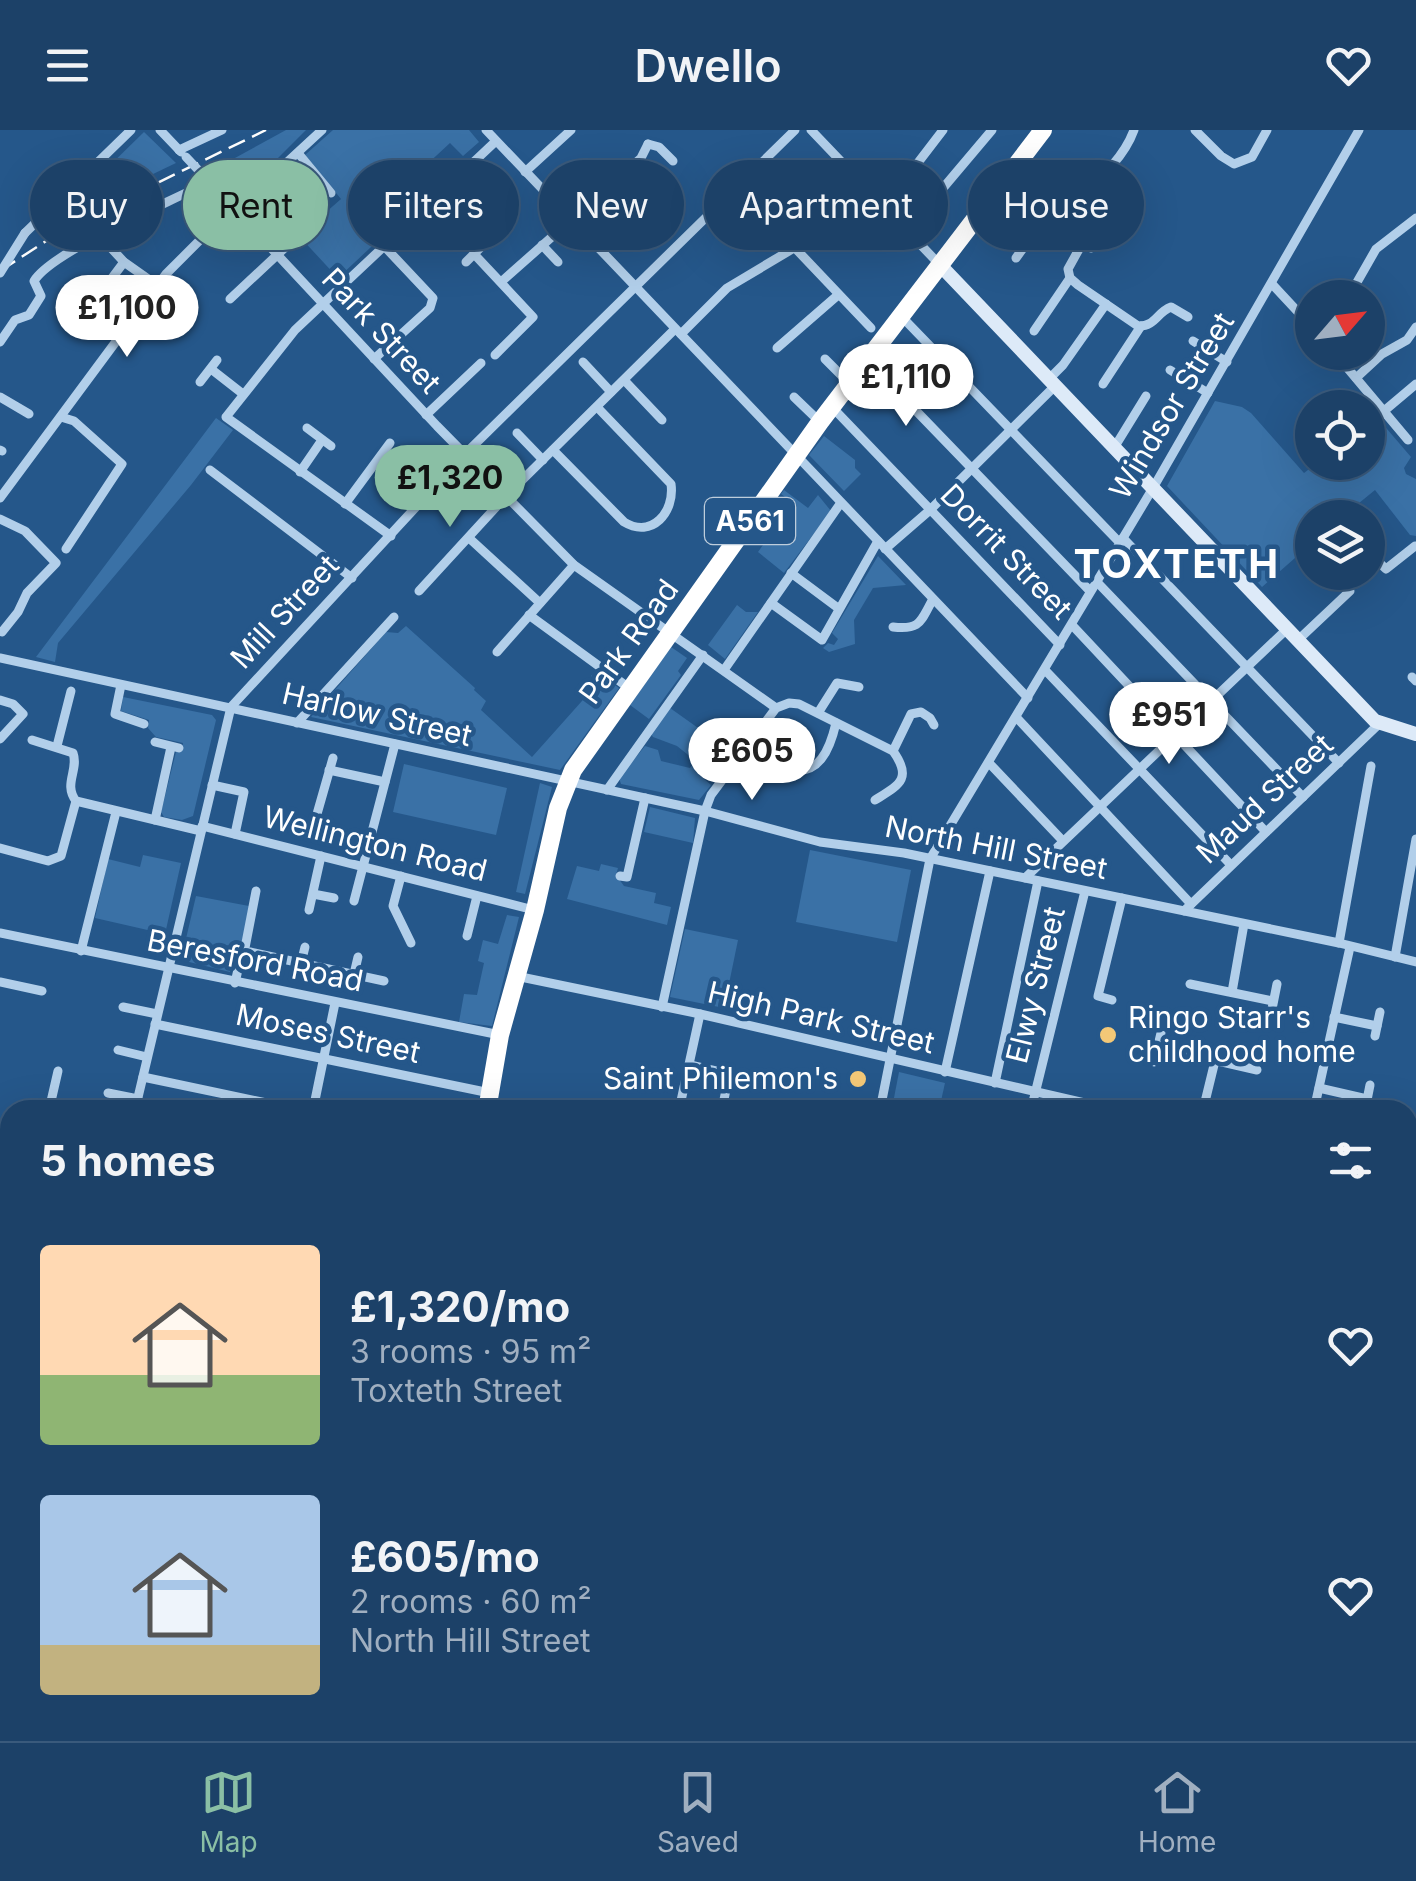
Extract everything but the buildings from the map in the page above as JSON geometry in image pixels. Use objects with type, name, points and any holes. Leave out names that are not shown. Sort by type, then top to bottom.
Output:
[{"type":"highway","name":"A561","points":[[941,266],[1043,130]]},
{"type":"highway","name":"Park Road","points":[[489,1100],[500,1035],[567,782],[629,688],[795,456],[941,266]]},
{"type":"main road","points":[[941,266],[1380,723],[1415,729]]},
{"type":"street","points":[[0,273],[25,233],[131,130]]},
{"type":"street","name":"Park Street","points":[[160,130],[189,160]]},
{"type":"street","points":[[183,154],[222,130]]},
{"type":"street","points":[[289,160],[322,130]]},
{"type":"street","points":[[486,130],[539,186]]},
{"type":"street","points":[[526,172],[571,130]]},
{"type":"street","points":[[639,160],[648,144],[648,130]]},
{"type":"street","name":"Mill Street","points":[[766,160],[795,130]]},
{"type":"street","points":[[810,130],[838,160]]},
{"type":"street","points":[[919,160],[943,130]]},
{"type":"street","points":[[948,182],[992,130]]},
{"type":"street","points":[[1114,160],[1134,130]]},
{"type":"street","points":[[1196,130],[1234,164],[1252,157],[1267,130]]},
{"type":"street","name":"Windsor Street","points":[[930,858],[1273,285],[1359,130]]},
{"type":"street","points":[[476,160],[496,141]]},
{"type":"street","points":[[648,144],[659,147],[672,160]]},
{"type":"street","points":[[298,153],[331,193]]},
{"type":"street","points":[[1358,280],[1376,249],[1416,218]]},
{"type":"street","name":"Mill Street","points":[[137,1100],[231,707],[464,454],[704,222]]},
{"type":"street","points":[[500,282],[539,248]]},
{"type":"street","points":[[0,342],[14,320],[29,315],[41,296],[34,281],[39,274],[78,250]]},
{"type":"street","points":[[113,250],[158,286]]},
{"type":"street","points":[[0,498],[158,286],[192,250]]},
{"type":"street","name":"Park Street","points":[[270,250],[574,564],[776,708]]},
{"type":"street","points":[[230,299],[282,250]]},
{"type":"street","points":[[380,250],[295,330],[226,416],[391,536]]},
{"type":"street","points":[[374,359],[430,308],[433,298],[388,250]]},
{"type":"street","points":[[466,262],[478,250],[500,282],[533,317],[495,356]]},
{"type":"street","points":[[547,250],[558,262]]},
{"type":"street","points":[[599,250],[1028,698]]},
{"type":"street","points":[[420,591],[508,494],[624,380],[726,288],[791,250]]},
{"type":"street","points":[[796,250],[871,328]]},
{"type":"street","points":[[925,250],[941,266]]},
{"type":"street","points":[[1019,250],[1014,256],[1026,265]]},
{"type":"street","points":[[1083,250],[1068,270],[1070,278],[1141,326]]},
{"type":"street","points":[[85,314],[124,262]]},
{"type":"street","points":[[1034,332],[1070,278]]},
{"type":"street","points":[[1273,285],[1295,307]]},
{"type":"street","points":[[777,348],[838,296]]},
{"type":"street","points":[[771,603],[827,639],[838,608],[882,545],[930,510],[1010,430],[1052,383],[1106,304]]},
{"type":"street","points":[[1103,384],[1141,326],[1153,323],[1171,307],[1188,317]]},
{"type":"street","points":[[902,317],[1339,764]]},
{"type":"street","points":[[1356,378],[1382,354],[1407,340],[1416,327]]},
{"type":"street","points":[[1193,341],[1227,362]]},
{"type":"street","points":[[825,360],[850,384]]},
{"type":"street","points":[[868,361],[1090,591]]},
{"type":"street","points":[[583,362],[611,392]]},
{"type":"street","points":[[426,414],[482,363]]},
{"type":"street","points":[[200,382],[214,364],[243,394]]},
{"type":"street","points":[[1170,370],[1208,394]]},
{"type":"street","points":[[1349,370],[1366,390]]},
{"type":"street","points":[[624,380],[662,420]]},
{"type":"street","points":[[1385,410],[1416,384]]},
{"type":"street","points":[[1114,448],[1130,412],[1146,396]]},
{"type":"street","points":[[0,397],[29,414]]},
{"type":"street","name":"Dorrit Street","points":[[794,397],[826,415],[930,510],[1060,645]]},
{"type":"street","points":[[553,450],[624,522],[644,530],[658,521],[670,501],[671,484],[597,407]]},
{"type":"street","points":[[1385,412],[1408,440]]},
{"type":"street","points":[[60,417],[74,421],[122,464],[70,534],[66,549]]},
{"type":"street","points":[[300,472],[326,443],[307,428]]},
{"type":"street","points":[[517,433],[543,460]]},
{"type":"street","points":[[345,504],[390,443]]},
{"type":"street","points":[[210,470],[352,578]]},
{"type":"street","points":[[724,670],[840,504]]},
{"type":"street","points":[[0,518],[25,530],[56,563],[3,626]]},
{"type":"street","points":[[469,538],[540,603]]},
{"type":"street","points":[[1385,568],[1414,544]]},
{"type":"street","points":[[497,652],[574,564]]},
{"type":"street","points":[[791,572],[838,608]]},
{"type":"street","points":[[1097,582],[1302,797]]},
{"type":"street","points":[[1026,878],[1246,668],[1350,592]]},
{"type":"street","points":[[893,626],[917,626],[933,599]]},
{"type":"street","points":[[529,615],[629,688]]},
{"type":"street","points":[[297,723],[394,617]]},
{"type":"street","points":[[1072,626],[1266,832]]},
{"type":"street","points":[[607,790],[702,655]]},
{"type":"street","name":"Harlow Street","points":[[0,658],[567,782]]},
{"type":"street","points":[[1045,670],[1230,865]]},
{"type":"street","points":[[818,712],[838,683],[859,688]]},
{"type":"street","points":[[121,685],[115,714],[144,724]]},
{"type":"street","points":[[57,746],[71,691]]},
{"type":"street","points":[[0,700],[14,704],[23,714],[0,739]]},
{"type":"street","points":[[662,1007],[711,795],[776,708],[789,703],[818,712],[893,750],[904,773],[899,785],[875,800]]},
{"type":"street","points":[[893,750],[911,714],[921,712],[934,725]]},
{"type":"street","points":[[1016,717],[1187,907]]},
{"type":"street","points":[[776,776],[788,770],[802,773],[822,760],[836,723]]},
{"type":"street","name":"Maud Street","points":[[1187,907],[1380,723]]},
{"type":"street","points":[[0,848],[48,861],[61,856],[76,802],[69,787],[75,756],[70,750],[32,740]]},
{"type":"street","points":[[154,742],[175,747],[155,820]]},
{"type":"street","points":[[354,901],[395,744]]},
{"type":"street","points":[[313,828],[333,758]]},
{"type":"street","points":[[784,758],[788,770]]},
{"type":"street","points":[[989,764],[1063,841]]},
{"type":"street","points":[[1316,1100],[1334,1017],[1371,766]]},
{"type":"street","points":[[329,770],[385,782]]},
{"type":"street","points":[[802,773],[805,787]]},
{"type":"street","name":"North Hill Street","points":[[567,782],[705,811],[820,842],[930,858],[1085,891],[1187,907],[1244,924],[1416,962]]},
{"type":"street","points":[[212,785],[244,792],[235,834]]},
{"type":"street","points":[[620,876],[627,877],[646,798]]},
{"type":"street","name":"Wellington Road","points":[[76,802],[235,834],[534,910]]},
{"type":"street","points":[[81,952],[116,812]]},
{"type":"street","points":[[1395,957],[1410,904],[1416,839]]},
{"type":"street","points":[[310,910],[321,856]]},
{"type":"street","points":[[882,1100],[930,858]]},
{"type":"street","points":[[945,1072],[990,871]]},
{"type":"street","points":[[401,876],[393,906],[411,942]]},
{"type":"street","points":[[995,1083],[1038,881]]},
{"type":"street","points":[[234,983],[256,891]]},
{"type":"street","name":"Elwy Street","points":[[1034,1100],[1085,891]]},
{"type":"street","points":[[313,894],[334,898]]},
{"type":"street","points":[[467,936],[476,896]]},
{"type":"street","points":[[1112,1000],[1098,996],[1122,898]]},
{"type":"street","points":[[1232,992],[1244,924]]},
{"type":"street","name":"Beresford Road","points":[[0,933],[500,1035]]},
{"type":"street","points":[[301,963],[305,947]]},
{"type":"street","points":[[244,953],[379,982]]},
{"type":"street","points":[[354,974],[358,957]]},
{"type":"street","points":[[1200,974],[1194,985],[1273,1005],[1277,984]]},
{"type":"street","name":"High Park Street","points":[[516,976],[700,1014],[1061,1100]]},
{"type":"street","points":[[0,982],[42,991]]},
{"type":"street","points":[[315,1100],[335,1003]]},
{"type":"street","name":"Moses Street","points":[[124,1007],[156,1019],[481,1100]]},
{"type":"street","points":[[1334,1017],[1376,1031],[1380,1012]]},
{"type":"street","points":[[681,1100],[700,1014]]},
{"type":"street","points":[[1154,1062],[1161,1032]]},
{"type":"street","points":[[1157,1048],[1257,1071]]},
{"type":"street","points":[[118,1050],[147,1057]]},
{"type":"street","points":[[1205,1100],[1215,1061]]},
{"type":"street","points":[[690,1064],[729,1074],[724,1100]]},
{"type":"street","points":[[51,1100],[58,1071]]},
{"type":"street","points":[[143,1076],[254,1100]]},
{"type":"street","points":[[1319,1088],[1367,1098],[1370,1085]]},
{"type":"street","points":[[108,1092],[127,1100]]},
{"type":"shaded area","points":[[286,130],[306,130],[276,160],[231,160]]},
{"type":"shaded area","points":[[333,130],[469,130],[479,142],[463,156],[450,143],[432,160],[348,160],[348,250],[368,250],[338,278],[312,250],[328,250],[328,210],[341,199],[328,183],[328,160],[309,160],[305,155]]},
{"type":"shaded area","points":[[144,132],[176,163],[163,169],[163,160],[115,160]]},
{"type":"shaded area","points":[[1215,401],[1251,413],[1295,463],[1295,480],[1385,480],[1385,427],[1411,457],[1404,468],[1406,474],[1416,479],[1416,536],[1410,535],[1375,490],[1363,500],[1295,500],[1295,558],[1262,587],[1167,486]]},
{"type":"shaded area","points":[[216,418],[233,430],[58,643],[55,662],[36,657]]},
{"type":"shaded area","points":[[824,436],[855,460],[855,468],[861,474],[844,491],[809,455]]},
{"type":"shaded area","points":[[784,490],[808,508],[818,495],[831,511],[784,573],[758,552],[784,515],[790,515],[797,506],[781,494]]},
{"type":"shaded area","points":[[878,556],[906,585],[873,588],[854,620],[855,644],[829,652],[823,648],[828,643],[834,645],[838,639],[832,633]]},
{"type":"shaded area","points":[[737,605],[746,612],[758,612],[725,659],[708,645]]},
{"type":"shaded area","points":[[406,626],[475,688],[486,701],[481,710],[532,757],[598,683],[591,676],[595,671],[619,688],[560,770],[311,717],[386,632],[398,633]]},
{"type":"shaded area","points":[[671,647],[687,658],[678,671],[681,675],[649,719],[630,705]]},
{"type":"shaded area","points":[[123,697],[212,715],[216,720],[193,816],[182,820],[164,817],[161,812],[176,752],[181,752],[183,743],[156,737],[148,728],[149,720],[121,711]]},
{"type":"shaded area","points":[[670,708],[708,735],[692,758],[651,734]]},
{"type":"shaded area","points":[[645,746],[658,750],[661,761],[690,768],[693,764],[707,774],[703,778],[711,785],[699,800],[621,784],[619,778]]},
{"type":"shaded area","points":[[404,764],[507,788],[496,835],[393,812]]},
{"type":"shaded area","points":[[540,783],[552,787],[525,894],[516,892]]},
{"type":"shaded area","points":[[650,807],[695,818],[693,843],[644,832]]},
{"type":"shaded area","points":[[810,850],[911,870],[897,942],[796,922]]},
{"type":"shaded area","points":[[143,855],[181,863],[165,934],[95,918],[108,859],[140,867]]},
{"type":"shaded area","points":[[601,864],[618,868],[616,875],[624,886],[656,893],[654,903],[671,907],[667,925],[567,899],[577,866],[599,871]]},
{"type":"shaded area","points":[[196,896],[249,906],[241,949],[233,957],[230,972],[181,960]]},
{"type":"shaded area","points":[[507,915],[519,917],[492,1026],[459,1022],[464,994],[477,995],[484,963],[478,961],[483,940],[498,944]]},
{"type":"shaded area","points":[[685,929],[738,940],[724,1008],[670,997]]},
{"type":"shaded area","points":[[899,1072],[945,1083],[941,1100],[894,1100]]},
{"type":"railway","points":[[0,271],[69,226],[266,130]]},
{"type":"place","name":"Ringo Starr's childhood home","points":[[1108,1035]]},
{"type":"place","name":"Saint Philemon's","points":[[858,1079]]},
{"type":"district","name":"TOXTETH","points":[[1177,564]]}]
